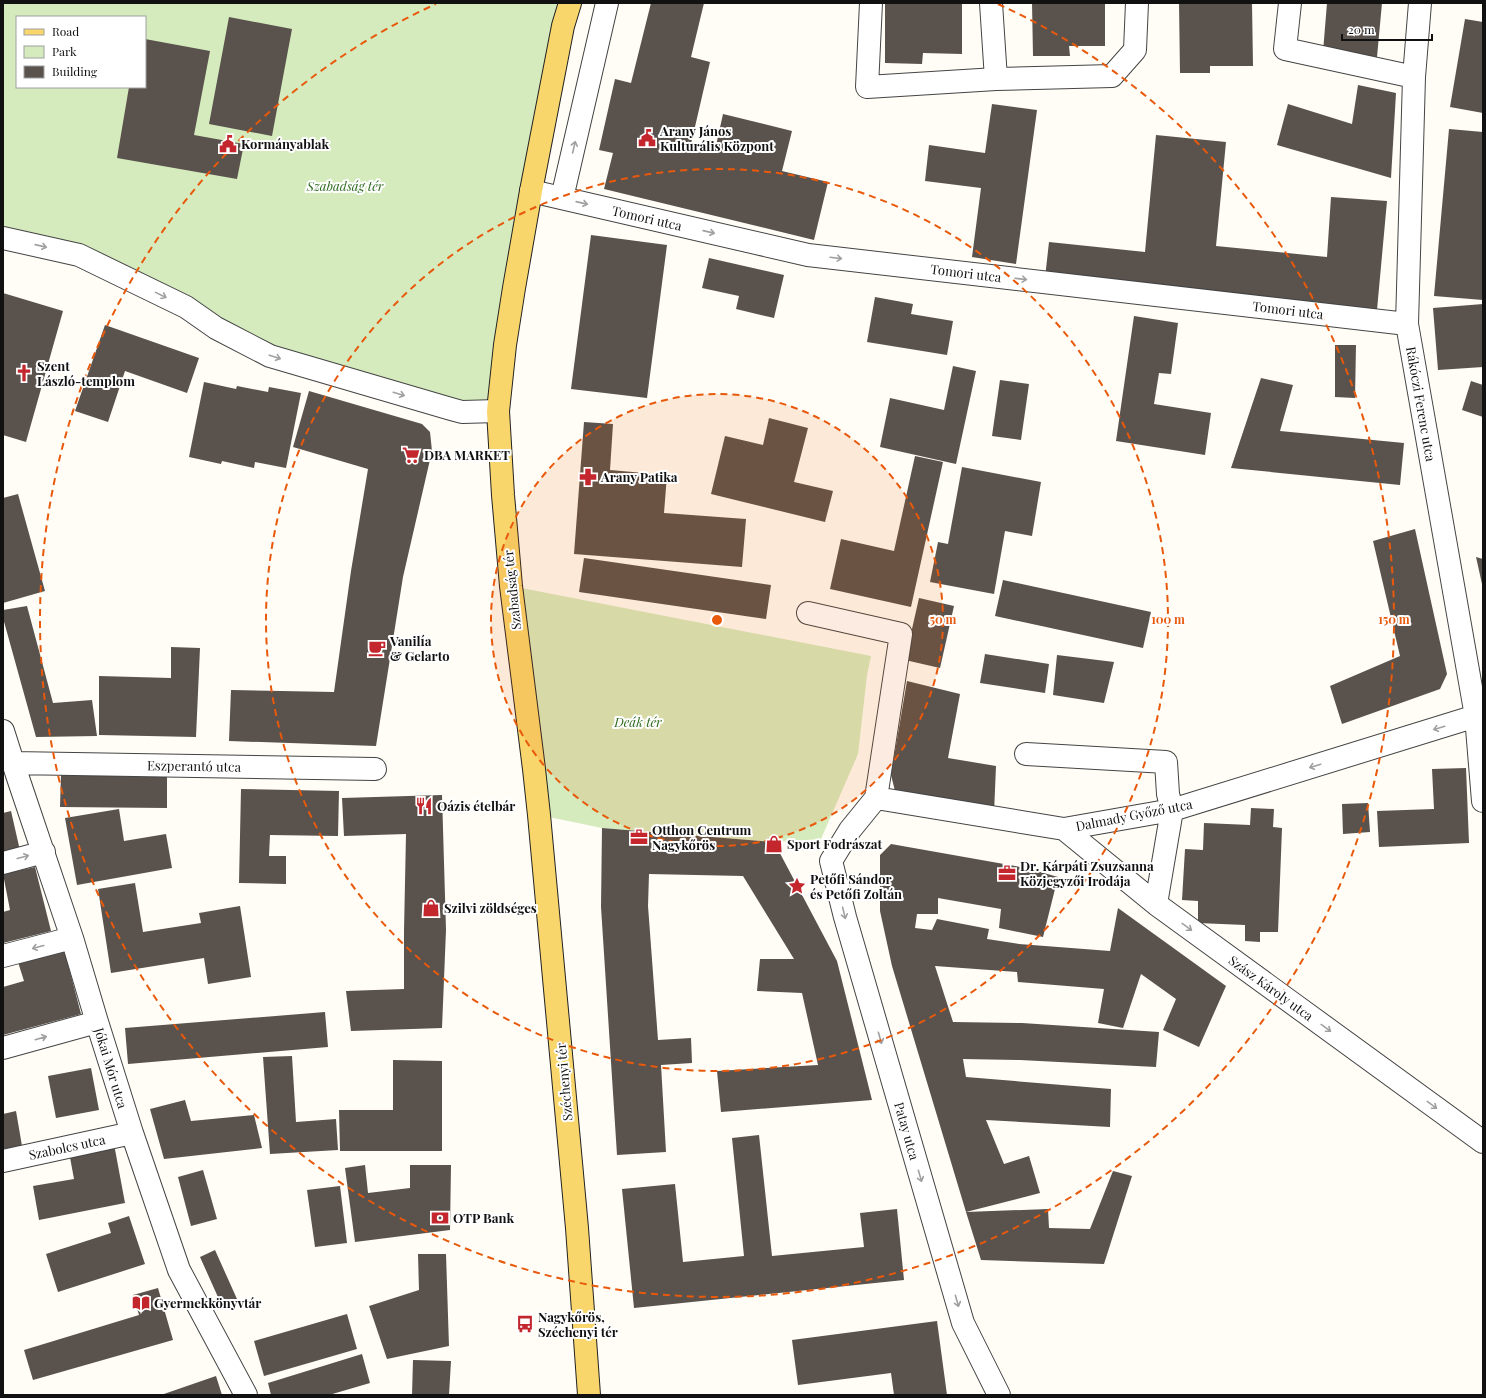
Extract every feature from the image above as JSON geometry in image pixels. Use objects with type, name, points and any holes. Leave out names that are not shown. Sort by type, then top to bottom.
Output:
[{"type":"main road","name":"Szabadság tér","points":[[534,769],[511,586],[503,495],[498,411],[504,345],[531,191],[563,26],[570,3]]},
{"type":"main road","name":"Széchenyi tér","points":[[534,769],[577,1228],[589,1395]]},
{"type":"street","points":[[562,198],[607,3]]},
{"type":"street","points":[[871,3],[867,87],[996,79],[1112,76],[1135,50],[1137,3]]},
{"type":"street","points":[[991,3],[996,79]]},
{"type":"street","points":[[1290,3],[1285,49],[1414,77]]},
{"type":"street","name":"Rákóczi Ferenc utca","points":[[1420,3],[1414,77],[1407,324],[1481,714],[1483,801]]},
{"type":"street","name":"Tomori utca","points":[[531,191],[808,255],[1407,324]]},
{"type":"street","points":[[3,238],[79,255],[186,307],[216,328],[270,356],[451,410],[462,412],[498,411]]},
{"type":"street","points":[[808,612],[901,634],[876,798]]},
{"type":"street","name":"Dalmady Győző utca","points":[[876,798],[1064,829],[1172,810],[1481,714]]},
{"type":"street","name":"Jókai Mór utca","points":[[3,731],[11,772],[44,852],[132,1133],[179,1270],[246,1395]]},
{"type":"street","points":[[1026,754],[1166,762],[1168,794],[1172,810],[1156,904]]},
{"type":"street","name":"Eszperantó utca","points":[[11,772],[375,769]]},
{"type":"street","name":"Patay utca","points":[[876,798],[850,830],[831,862],[845,917],[963,1323],[999,1395]]},
{"type":"street","name":"Szász Károly utca","points":[[1064,829],[1156,904],[1483,1142]]},
{"type":"street","points":[[3,863],[44,852]]},
{"type":"street","points":[[3,956],[72,938]]},
{"type":"street","points":[[3,1048],[97,1022]]},
{"type":"street","name":"Szabolcs utca","points":[[3,1161],[132,1133]]},
{"type":"green space","name":"Szabadság tér","points":[[3,3],[570,3],[498,411],[270,356],[186,307],[3,238]]},
{"type":"green space","name":"Deák tér","points":[[511,586],[871,656],[867,675],[858,754],[821,839],[774,842],[602,828],[539,815]]},
{"type":"building","name":"Arany János Kulturális Központ","points":[[651,3],[704,3],[691,57],[710,62],[691,144],[715,150],[723,114],[792,131],[782,171],[828,182],[814,240],[604,189],[613,153],[599,150],[615,79],[631,83]]},
{"type":"building","points":[[885,3],[962,3],[962,54],[923,53],[922,64],[885,63]]},
{"type":"building","points":[[1032,3],[1105,3],[1105,46],[1069,46],[1070,56],[1033,56]]},
{"type":"building","points":[[1179,3],[1252,3],[1253,66],[1210,66],[1210,73],[1180,73]]},
{"type":"building","points":[[1327,3],[1382,3],[1377,57],[1323,52]]},
{"type":"building","points":[[229,17],[292,29],[272,136],[209,124]]},
{"type":"building","points":[[1465,19],[1483,22],[1483,113],[1450,107]]},
{"type":"building","points":[[146,39],[210,51],[194,135],[244,144],[237,179],[117,158],[129,88],[146,88]]},
{"type":"building","points":[[1358,85],[1396,93],[1391,178],[1277,145],[1288,104],[1352,124]]},
{"type":"building","points":[[992,104],[1037,110],[1016,264],[972,257],[981,188],[925,181],[929,145],[985,153]]},
{"type":"building","points":[[1449,129],[1483,132],[1483,300],[1434,296]]},
{"type":"building","points":[[1156,135],[1226,142],[1216,246],[1327,257],[1331,197],[1387,201],[1377,310],[1045,278],[1049,242],[1145,252]]},
{"type":"building","points":[[591,235],[667,245],[647,398],[571,389]]},
{"type":"building","points":[[709,258],[784,275],[774,318],[736,309],[739,296],[702,288]]},
{"type":"building","name":"Szent László-templom","points":[[3,293],[63,311],[26,442],[3,435]]},
{"type":"building","points":[[875,297],[913,304],[911,314],[953,321],[947,355],[867,342]]},
{"type":"building","points":[[1483,304],[1483,367],[1438,370],[1433,308]]},
{"type":"building","points":[[1134,316],[1178,323],[1171,374],[1159,373],[1154,404],[1211,413],[1205,455],[1116,441]]},
{"type":"building","points":[[105,325],[199,358],[187,393],[125,371],[108,422],[75,411]]},
{"type":"building","points":[[1335,345],[1356,345],[1355,398],[1335,397]]},
{"type":"building","points":[[953,366],[976,371],[956,464],[880,447],[890,398],[944,410]]},
{"type":"building","points":[[1261,378],[1293,385],[1280,431],[1404,443],[1400,485],[1231,468]]},
{"type":"building","points":[[1000,380],[1029,384],[1021,440],[992,436]]},
{"type":"building","points":[[1471,381],[1483,385],[1483,417],[1462,410]]},
{"type":"building","points":[[204,382],[236,389],[237,386],[268,392],[269,387],[301,393],[286,468],[255,462],[254,468],[222,461],[221,464],[189,457]]},
{"type":"building","points":[[309,391],[422,424],[430,432],[432,451],[403,577],[376,746],[229,741],[231,690],[334,692],[351,571],[368,469],[293,447]]},
{"type":"building","points":[[769,418],[808,428],[794,482],[833,491],[825,522],[711,494],[725,436],[763,445]]},
{"type":"building","points":[[584,422],[613,424],[610,470],[667,475],[664,513],[746,519],[742,567],[574,554]]},
{"type":"building","points":[[915,456],[943,462],[911,607],[830,589],[841,539],[894,551]]},
{"type":"building","points":[[962,467],[1041,482],[1032,536],[1005,531],[994,594],[930,582],[938,542],[948,544]]},
{"type":"building","points":[[18,494],[45,591],[3,603],[3,498]]},
{"type":"building","points":[[1415,529],[1447,674],[1440,689],[1342,724],[1330,686],[1400,656],[1373,541]]},
{"type":"building","points":[[1476,557],[1483,559],[1483,584],[1482,584]]},
{"type":"building","points":[[584,558],[771,585],[766,619],[579,592]]},
{"type":"building","points":[[1003,580],[1151,612],[1143,648],[995,616]]},
{"type":"building","points":[[919,598],[954,606],[940,668],[905,660]]},
{"type":"building","points":[[27,606],[53,703],[92,700],[97,736],[36,737],[3,618],[3,610]]},
{"type":"building","points":[[171,647],[200,648],[196,737],[99,735],[99,676],[171,678]]},
{"type":"building","points":[[985,654],[1049,664],[1045,693],[980,683]]},
{"type":"building","points":[[1057,655],[1114,662],[1104,703],[1053,695]]},
{"type":"building","points":[[907,681],[960,694],[948,758],[996,766],[994,813],[897,799],[891,775]]},
{"type":"building","points":[[1466,768],[1469,843],[1379,847],[1377,811],[1434,809],[1432,769]]},
{"type":"building","points":[[61,775],[167,777],[167,808],[60,807]]},
{"type":"building","points":[[241,789],[339,791],[338,836],[270,835],[269,856],[286,856],[286,884],[239,883]]},
{"type":"building","points":[[442,795],[446,930],[442,1028],[351,1031],[346,991],[404,989],[406,834],[344,836],[342,798]]},
{"type":"building","points":[[1368,803],[1370,832],[1343,834],[1342,804]]},
{"type":"building","points":[[1251,808],[1274,809],[1273,827],[1282,828],[1278,932],[1260,932],[1260,942],[1245,941],[1245,925],[1198,923],[1198,901],[1182,900],[1185,849],[1203,850],[1204,823],[1250,825]]},
{"type":"building","points":[[119,809],[124,841],[166,834],[172,868],[77,885],[65,818]]},
{"type":"building","points":[[11,811],[21,855],[3,859],[3,813]]},
{"type":"building","points":[[602,828],[774,842],[837,961],[872,1100],[721,1112],[717,1071],[818,1065],[802,993],[757,991],[760,959],[794,959],[743,876],[649,874],[648,906],[658,1040],[691,1038],[692,1063],[661,1065],[666,1152],[617,1155],[601,907]]},
{"type":"building","points":[[891,844],[1026,868],[1058,877],[1043,937],[999,928],[1001,909],[938,898],[938,914],[917,914],[915,928],[932,930],[937,919],[989,929],[987,939],[1019,944],[1110,951],[1118,908],[1226,986],[1199,1047],[1163,1030],[1176,999],[1141,974],[1123,1028],[1098,1023],[1104,989],[1018,982],[1017,972],[935,966],[953,1022],[1022,1023],[1159,1032],[1156,1067],[1020,1060],[963,1059],[966,1077],[1111,1089],[1110,1127],[986,1120],[1004,1164],[1029,1156],[1040,1193],[966,1212],[892,966],[880,911],[880,855]]},
{"type":"building","points":[[35,867],[51,931],[3,943],[3,912],[10,910],[3,874]]},
{"type":"building","points":[[135,883],[143,932],[201,923],[199,913],[240,906],[251,977],[208,984],[204,958],[111,973],[98,889]]},
{"type":"building","points":[[64,949],[81,1014],[3,1035],[3,987],[24,981],[18,962]]},
{"type":"building","points":[[325,1012],[328,1047],[128,1064],[125,1028]]},
{"type":"building","points":[[292,1056],[296,1122],[336,1119],[338,1150],[270,1154],[263,1057]]},
{"type":"building","points":[[393,1060],[442,1061],[442,1151],[340,1151],[339,1110],[393,1110]]},
{"type":"building","points":[[91,1068],[99,1110],[56,1118],[48,1076]]},
{"type":"building","points":[[185,1100],[191,1121],[254,1115],[262,1148],[164,1159],[150,1109]]},
{"type":"building","points":[[16,1111],[22,1146],[3,1149],[3,1114]]},
{"type":"building","points":[[759,1135],[772,1256],[864,1247],[860,1213],[897,1209],[904,1280],[634,1308],[622,1189],[675,1184],[683,1262],[744,1256],[732,1138]]},
{"type":"building","points":[[114,1144],[125,1203],[39,1220],[33,1186],[74,1179],[69,1152]]},
{"type":"building","points":[[365,1165],[368,1193],[410,1188],[410,1165],[451,1165],[450,1230],[355,1242],[345,1168]]},
{"type":"building","points":[[203,1170],[217,1219],[191,1226],[178,1177]]},
{"type":"building","points":[[1113,1171],[1132,1176],[1104,1264],[981,1260],[966,1212],[1048,1209],[1049,1228],[1090,1229]]},
{"type":"building","points":[[340,1186],[347,1243],[315,1247],[307,1190]]},
{"type":"building","points":[[129,1216],[145,1264],[58,1292],[46,1254],[111,1233],[108,1223]]},
{"type":"building","points":[[215,1250],[237,1299],[222,1306],[200,1257]]},
{"type":"building","points":[[418,1254],[446,1254],[449,1346],[387,1359],[369,1306],[419,1290]]},
{"type":"building","points":[[158,1288],[173,1340],[33,1380],[24,1350],[139,1315],[133,1295]]},
{"type":"building","points":[[347,1314],[357,1349],[264,1376],[254,1341]]},
{"type":"building","points":[[937,1321],[947,1395],[894,1395],[891,1373],[798,1385],[792,1340]]},
{"type":"building","points":[[362,1354],[370,1383],[329,1395],[271,1395],[268,1383]]},
{"type":"building","points":[[413,1360],[451,1361],[449,1395],[412,1395]]},
{"type":"building","points":[[216,1376],[222,1395],[161,1395]]},
{"type":"place","name":"Arany János Kulturális Központ","points":[[647,138]]},
{"type":"place","name":"Kormányablak","points":[[228,144]]},
{"type":"place","name":"Szent László-templom","points":[[24,373]]},
{"type":"place","name":"DBA MARKET","points":[[411,455]]},
{"type":"place","name":"Arany Patika","points":[[588,477]]},
{"type":"place","name":"Vanilía & Gelarto","points":[[377,648]]},
{"type":"place","name":"Oázis ételbár","points":[[424,806]]},
{"type":"place","name":"Otthon Centrum Nagykőrös","points":[[639,837]]},
{"type":"place","name":"Sport Fodrászat","points":[[774,844]]},
{"type":"place","name":"Dr. Kárpáti Zsuzsanna Közjegyzői Irodája","points":[[1007,873]]},
{"type":"place","name":"Petőfi Sándor és Petőfi Zoltán","points":[[797,886]]},
{"type":"place","name":"Szilvi zöldséges","points":[[431,908]]},
{"type":"place","name":"OTP Bank","points":[[440,1218]]},
{"type":"place","name":"Gyermekkönyvtár","points":[[141,1303]]},
{"type":"place","name":"Nagykőrös, Széchenyi tér","points":[[525,1324]]}]
